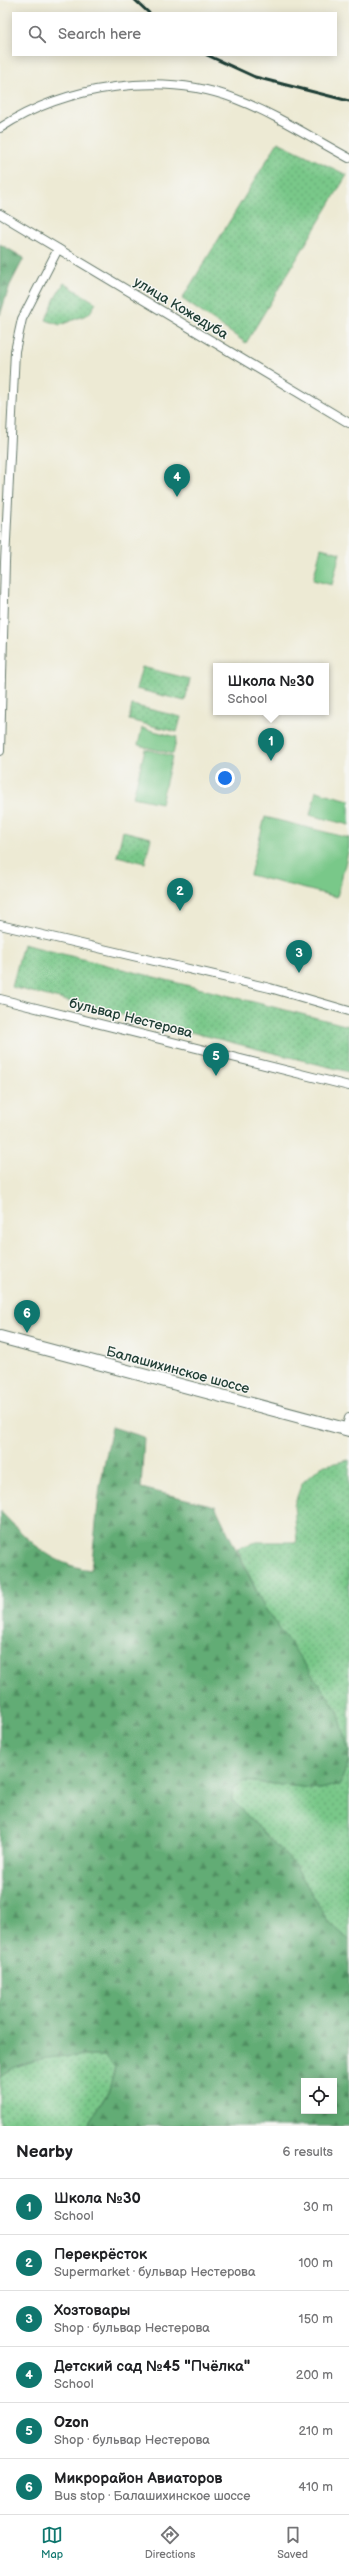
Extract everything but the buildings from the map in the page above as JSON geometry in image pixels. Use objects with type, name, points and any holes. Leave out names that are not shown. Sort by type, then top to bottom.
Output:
[{"type":"main road","name":"Балашихинское шоссе","points":[[0,1338],[348,1426]]},
{"type":"street","points":[[0,128],[39,108],[84,93],[112,88],[159,85],[210,91],[236,99],[266,113],[349,158]]},
{"type":"street","name":"улица Кожедуба","points":[[0,214],[349,423]]},
{"type":"street","points":[[0,751],[5,562],[15,351],[22,319],[58,249]]},
{"type":"street","points":[[0,925],[263,987],[349,1011]]},
{"type":"street","name":"бульвар Нестерова","points":[[0,999],[349,1086]]},
{"type":"green space","points":[[278,142],[347,175],[246,343],[182,299]]},
{"type":"green space","points":[[0,244],[24,258],[10,285],[0,315]]},
{"type":"green space","points":[[64,283],[96,303],[89,314],[60,325],[46,320],[55,298]]},
{"type":"green space","points":[[321,548],[340,553],[332,585],[313,580]]},
{"type":"green space","points":[[142,667],[190,679],[185,701],[136,689]]},
{"type":"green space","points":[[132,705],[181,717],[177,732],[129,720]]},
{"type":"green space","points":[[142,728],[177,737],[173,754],[138,745]]},
{"type":"green space","points":[[145,749],[172,756],[161,803],[133,797]]},
{"type":"green space","points":[[316,791],[349,800],[349,825],[310,815]]},
{"type":"green space","points":[[265,817],[349,838],[349,848],[337,897],[250,875]]},
{"type":"green space","points":[[123,831],[151,838],[145,863],[117,856]]},
{"type":"green space","points":[[23,944],[349,1026],[349,1072],[12,987]]},
{"type":"green space","points":[[112,1427],[144,1437],[141,1488],[215,1506],[264,1607],[338,1711],[349,1753],[349,1760],[340,1784],[321,1789],[245,1781],[233,1788],[233,1801],[295,1865],[328,1921],[349,1940],[349,2126],[87,2126],[109,2091],[115,2067],[104,2056],[77,2056],[37,2060],[12,2069],[0,2076],[0,1511],[40,1549],[63,1562],[76,1567],[91,1570],[100,1486]]},
{"type":"green space","points":[[349,1460],[349,1753],[338,1711],[264,1607],[237,1548],[257,1542],[297,1542],[294,1505],[302,1483],[321,1466]]},
{"type":"green space","points":[[349,1760],[349,1940],[328,1921],[295,1865],[233,1801],[233,1788],[244,1781],[321,1789],[340,1784]]},
{"type":"green space","points":[[50,2056],[104,2056],[115,2066],[109,2090],[87,2126],[0,2126],[0,2076],[12,2068]]},
{"type":"railway","points":[[135,0],[148,12]]},
{"type":"railway","points":[[209,56],[255,77],[349,101]]},
{"type":"place","name":"Детский сад №45 \"Пчёлка\"","points":[[177,497]]},
{"type":"place","name":"Школа №30","points":[[271,761]]},
{"type":"place","name":"Перекрёсток","points":[[180,911]]},
{"type":"place","name":"Хозтовары","points":[[299,973]]},
{"type":"place","name":"Ozon","points":[[216,1076]]},
{"type":"place","name":"Микрорайон Авиаторов","points":[[27,1333]]}]
